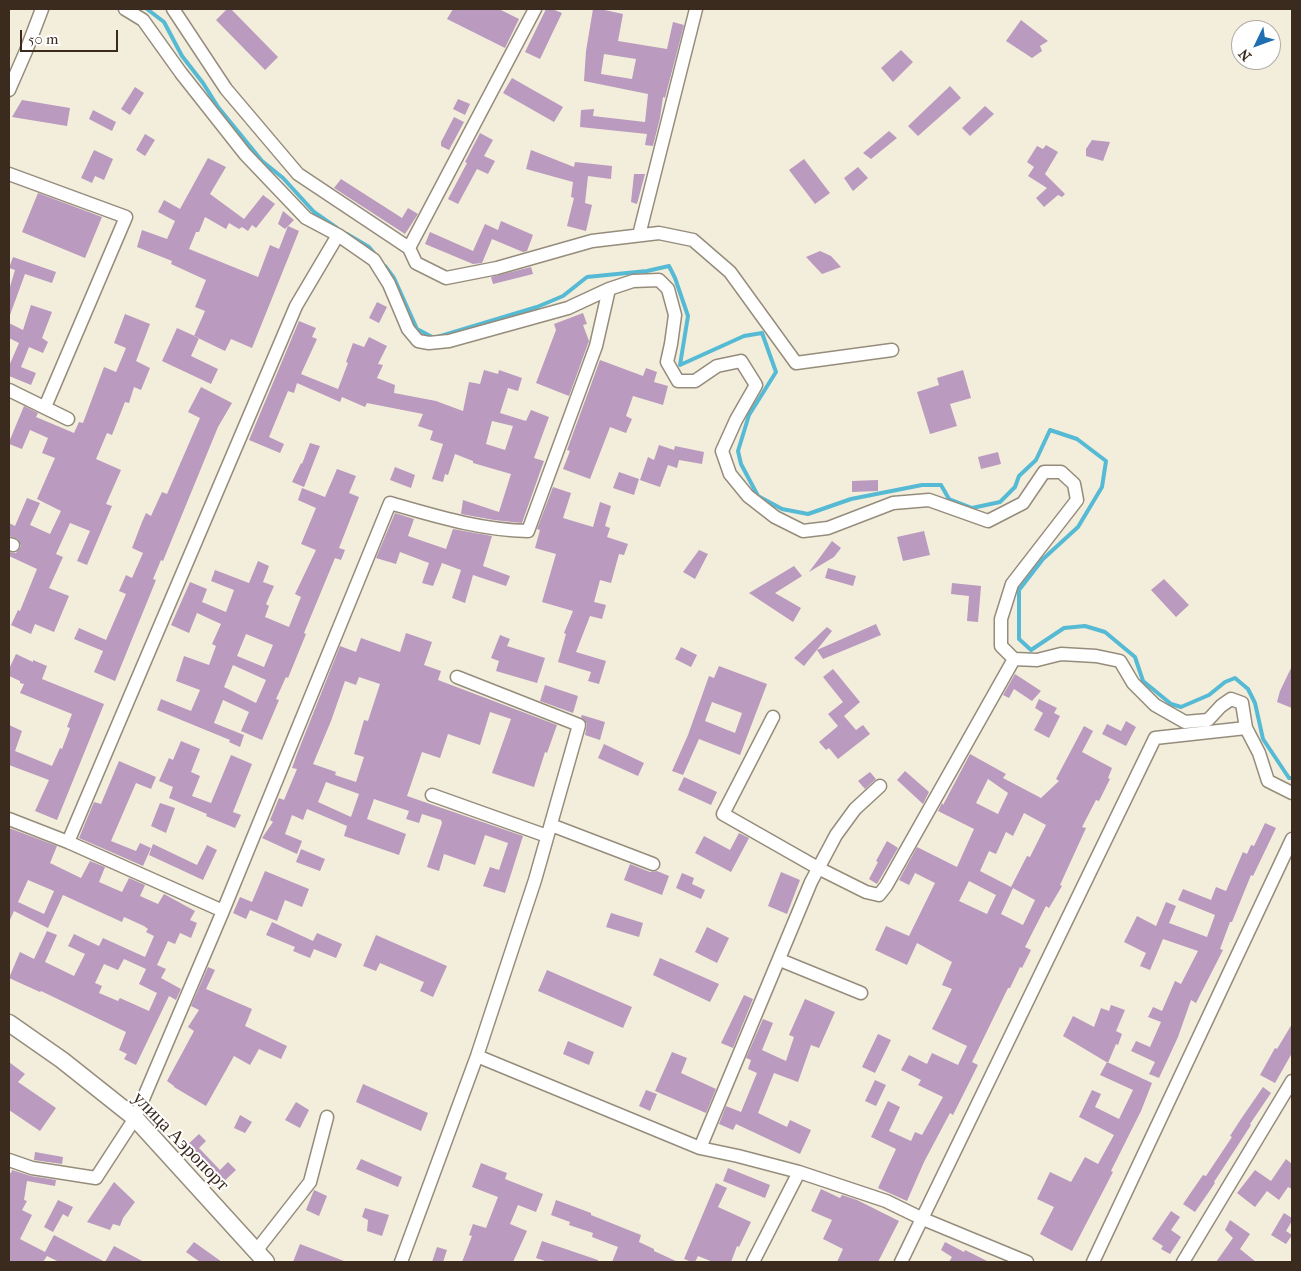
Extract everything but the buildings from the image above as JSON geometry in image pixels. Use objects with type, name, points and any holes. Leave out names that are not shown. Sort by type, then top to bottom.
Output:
[{"type":"main road","name":"улица Аэропорт","points":[[11,1029],[62,1060],[135,1118],[261,1256]]},
{"type":"street","points":[[9,90],[42,9]]},
{"type":"street","points":[[125,9],[143,20],[181,73],[245,154],[306,218],[338,235],[374,260],[389,284],[408,329],[418,341],[429,343],[449,341],[568,308],[609,289],[634,281],[660,280],[668,289],[675,315],[667,362],[678,381],[695,381],[717,366],[741,361],[756,385],[736,420],[722,451],[730,474],[748,496],[775,517],[803,531],[828,528],[893,503],[929,500],[988,521],[1023,503],[1044,472],[1061,472],[1074,484],[1077,500],[1012,584],[1001,619],[1002,646],[1014,659],[1038,660],[1061,654],[1096,656],[1120,661],[1134,683],[1155,705],[1185,722],[1208,720],[1221,706],[1231,699],[1242,703],[1246,728],[1259,753],[1268,781],[1292,793]]},
{"type":"street","points":[[172,9],[226,89],[298,174],[409,248],[416,264],[446,278],[497,268],[592,242],[659,233],[692,240],[730,272],[796,363],[892,350]]},
{"type":"street","points":[[409,248],[535,9]]},
{"type":"street","points":[[639,236],[696,9]]},
{"type":"street","points":[[9,174],[126,217],[45,408]]},
{"type":"street","points":[[68,842],[296,306],[338,235]]},
{"type":"street","points":[[9,1160],[32,1168],[96,1178],[135,1118],[223,911],[390,502],[476,526],[505,531],[528,532],[596,346],[609,289]]},
{"type":"street","points":[[9,390],[68,419]]},
{"type":"street","points":[[773,717],[723,814],[818,868],[866,892],[879,895],[886,886],[1014,659]]},
{"type":"street","points":[[401,1262],[477,1056],[535,880],[579,725],[457,677]]},
{"type":"street","points":[[901,1262],[1155,738],[1246,728]]},
{"type":"street","points":[[700,1148],[818,868],[836,835],[855,810],[880,786]]},
{"type":"street","points":[[432,795],[653,864]]},
{"type":"street","points":[[9,819],[68,842],[223,911]]},
{"type":"street","points":[[1093,1262],[1292,839]]},
{"type":"street","points":[[780,960],[861,993]]},
{"type":"street","points":[[477,1056],[700,1148],[799,1172],[886,1201],[923,1219],[1027,1262]]},
{"type":"street","points":[[1183,1262],[1292,1081]]},
{"type":"street","points":[[261,1256],[310,1182],[327,1117]]},
{"type":"street","points":[[753,1262],[799,1172]]},
{"type":"waterway","points":[[147,9],[164,22],[182,56],[203,83],[218,107],[262,161],[283,178],[314,212],[337,228]]},
{"type":"waterway","points":[[347,234],[369,247],[374,253]]},
{"type":"waterway","points":[[385,266],[394,278],[417,329],[434,338],[537,307],[563,296],[587,277],[647,271],[669,266],[688,316],[680,365],[744,336],[762,333],[776,372],[749,415],[738,451],[741,464],[758,496],[782,509],[808,514],[851,499],[922,485],[941,485],[949,499],[972,508],[1000,502],[1015,487],[1019,476],[1036,460],[1050,430],[1077,439],[1106,461],[1102,487],[1078,527],[1043,559],[1019,590],[1019,639],[1031,650],[1064,628],[1085,626],[1105,632],[1135,657],[1143,681],[1171,704],[1181,707],[1209,695],[1225,682],[1235,678],[1248,689],[1255,703],[1263,739],[1289,778],[1292,778]]}]
